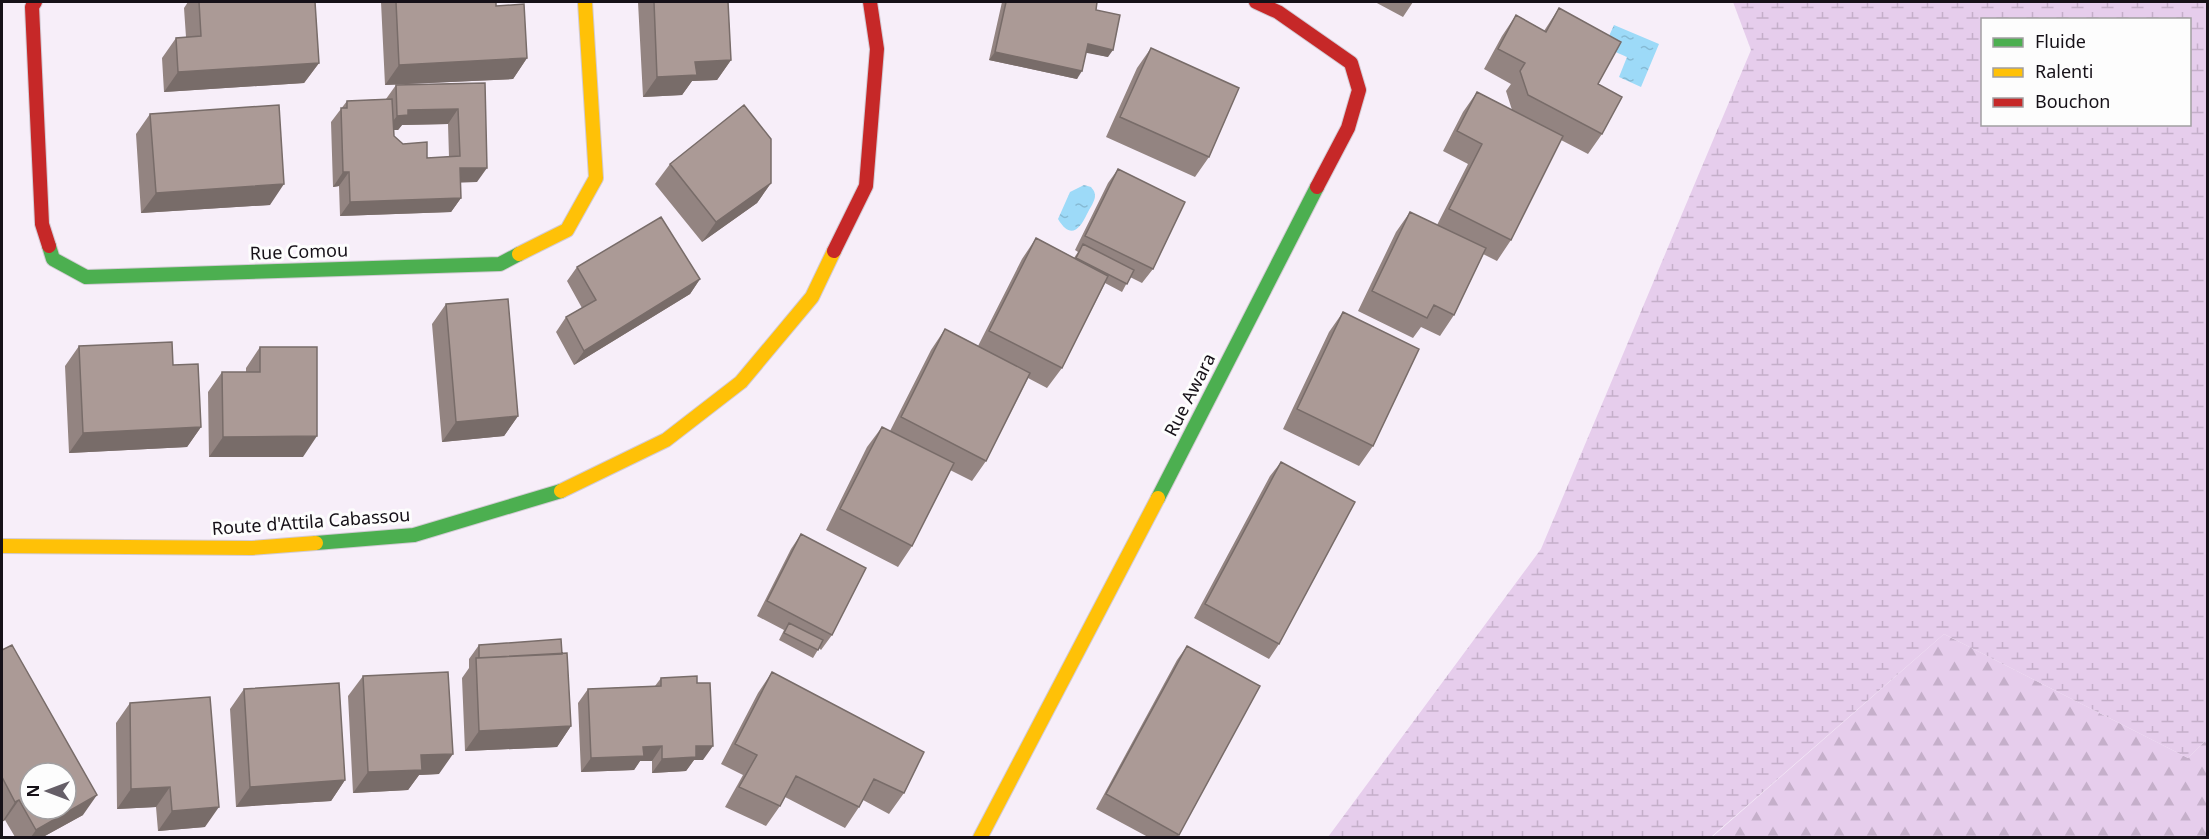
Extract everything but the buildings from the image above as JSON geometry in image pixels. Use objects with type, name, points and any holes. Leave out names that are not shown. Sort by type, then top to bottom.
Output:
[{"type":"street","name":"Rue Comou","points":[[35,2],[32,8],[42,224],[53,259],[86,277],[500,264],[567,230],[596,178],[585,2]]},
{"type":"street","name":"Route d'Attila Cabassou","points":[[2,546],[252,548],[414,535],[556,493],[666,440],[741,382],[812,297],[866,186],[877,49],[870,2]]},
{"type":"street","name":"Rue Awara","points":[[980,837],[1348,129],[1359,90],[1351,63],[1278,12],[1256,2]]},
{"type":"green space","points":[[1733,2],[2207,2],[2207,739],[2188,758],[1944,634],[1711,837],[1328,837],[1541,549],[1751,50]]},
{"type":"green space","points":[[1944,634],[2188,758],[2207,739],[2207,837],[1711,838]]},
{"type":"water","points":[[1614,25],[1659,44],[1641,87],[1619,77],[1627,57],[1604,47]]},
{"type":"water","points":[[1084,185],[1093,190],[1094,200],[1081,225],[1070,231],[1058,219],[1070,192]]},
{"type":"traffic: fast","points":[[1158,498],[1317,187]]},
{"type":"traffic: fast","points":[[49,246],[53,259],[86,277],[500,264],[519,254]]},
{"type":"traffic: fast","points":[[316,543],[414,535],[561,491]]},
{"type":"traffic: slow","points":[[519,254],[567,230],[596,178],[585,2]]},
{"type":"traffic: slow","points":[[561,491],[666,440],[741,382],[812,297],[834,251]]},
{"type":"traffic: slow","points":[[980,838],[1158,498]]},
{"type":"traffic: slow","points":[[2,546],[252,548],[316,543]]},
{"type":"traffic: jam","points":[[35,2],[32,7],[42,224],[49,246]]},
{"type":"traffic: jam","points":[[834,251],[866,186],[877,49],[870,2]]},
{"type":"traffic: jam","points":[[1256,2],[1278,12],[1351,63],[1359,90],[1348,128],[1317,187]]}]
